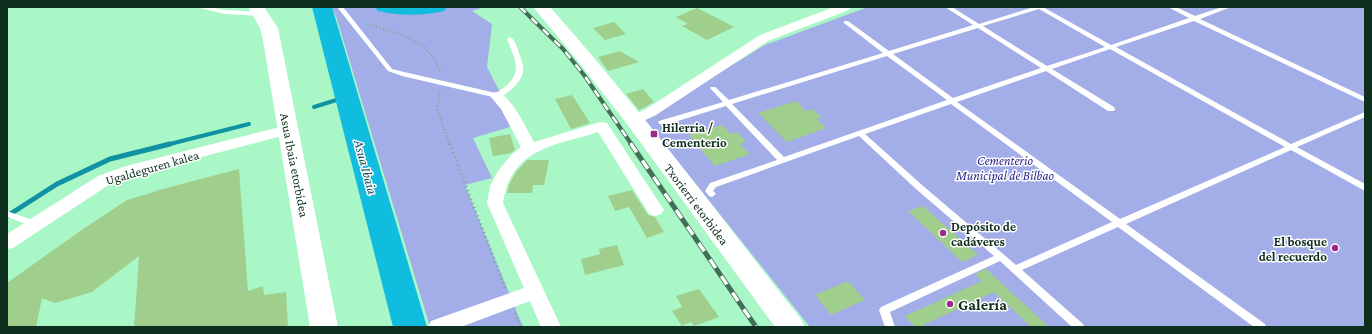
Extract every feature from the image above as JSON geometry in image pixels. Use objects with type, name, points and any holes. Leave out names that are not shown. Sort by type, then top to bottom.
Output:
[{"type":"street","name":"Txorierri etorbidea","points":[[541,7],[634,120],[791,327]]},
{"type":"street","points":[[634,120],[651,112],[764,38],[845,7]]},
{"type":"street","name":"Asua Ibaia etorbidea","points":[[259,10],[269,28],[272,40],[324,327]]},
{"type":"street","points":[[497,96],[507,107],[530,148]]},
{"type":"street","points":[[550,327],[494,203],[496,192],[505,172],[521,153],[530,148],[602,126],[655,210]]},
{"type":"street","name":"Ugaldeguren kalea","points":[[7,243],[104,180],[139,168],[288,130]]},
{"type":"street","points":[[441,326],[534,292]]},
{"type":"lane","points":[[202,7],[225,12],[259,10]]},
{"type":"lane","points":[[340,7],[390,70],[497,96],[508,90],[518,78],[521,69],[510,39]]},
{"type":"lane","points":[[948,7],[1111,109]]},
{"type":"lane","points":[[662,123],[1039,7],[1365,188]]},
{"type":"lane","points":[[1171,7],[1365,100]]},
{"type":"lane","points":[[712,194],[709,191],[714,185],[952,101],[1228,7]]},
{"type":"lane","points":[[846,22],[1261,327]]},
{"type":"lane","points":[[713,88],[783,161]]},
{"type":"lane","points":[[1015,269],[1365,114]]},
{"type":"lane","points":[[861,134],[919,187],[1015,269],[1079,327]]},
{"type":"lane","points":[[7,214],[35,224]]},
{"type":"lane","points":[[890,327],[884,310],[1000,257]]},
{"type":"path","points":[[348,18],[408,37],[428,50],[439,66],[442,83],[436,109],[521,327]]},
{"type":"green space","points":[[331,7],[484,7],[472,11],[492,24],[487,67],[517,125],[473,138],[492,178],[465,185],[523,327],[430,327],[336,16]]},
{"type":"green space","name":"Cementerio Municipal de Bilbao","points":[[868,7],[1365,7],[1365,327],[810,327],[644,119],[765,45]]},
{"type":"building","points":[[697,8],[734,27],[707,40],[682,26],[688,24],[676,17]]},
{"type":"building","points":[[614,22],[626,34],[605,40],[593,28]]},
{"type":"building","points":[[620,51],[639,62],[608,71],[598,57]]},
{"type":"building","points":[[643,89],[654,102],[639,110],[626,94]]},
{"type":"building","points":[[572,95],[590,123],[571,129],[555,99]]},
{"type":"building","points":[[796,101],[806,111],[812,109],[822,118],[816,119],[826,128],[787,142],[758,113]]},
{"type":"building","points":[[722,125],[731,134],[737,132],[746,142],[740,144],[750,154],[715,166],[689,135]]},
{"type":"building","points":[[510,134],[515,150],[511,153],[493,156],[489,138]]},
{"type":"building","points":[[527,160],[549,160],[544,185],[533,185],[532,193],[507,193],[509,185],[516,172]]},
{"type":"building","points":[[239,169],[248,291],[263,286],[264,295],[286,292],[288,327],[134,327],[139,256],[92,292],[55,303],[42,298],[36,327],[7,327],[7,283],[86,227],[127,200],[155,191]]},
{"type":"building","points":[[632,190],[648,215],[655,217],[664,232],[647,238],[629,207],[615,211],[608,196]]},
{"type":"building","name":"Depósito de cadáveres","points":[[923,206],[978,255],[962,262],[908,211]]},
{"type":"building","points":[[617,245],[624,265],[585,275],[581,259],[600,254],[599,249]]},
{"type":"building","name":"Galería","points":[[986,269],[1049,327],[1031,327],[994,292],[919,327],[915,327],[905,316],[982,281],[975,274]]},
{"type":"building","points":[[848,281],[865,300],[831,315],[815,295]]},
{"type":"building","points":[[699,289],[719,317],[694,326],[691,322],[682,326],[672,311],[682,307],[676,296]]},
{"type":"waterway","name":"Asua Ibaia","points":[[322,7],[410,327]]},
{"type":"waterway","points":[[385,7],[420,9],[437,7]]},
{"type":"waterway","points":[[314,107],[346,97]]},
{"type":"waterway","points":[[166,145],[249,124]]},
{"type":"waterway","points":[[166,145],[170,144]]},
{"type":"waterway","points":[[7,216],[57,184],[110,159],[166,145]]},
{"type":"railway","points":[[520,7],[563,49],[584,75],[632,145]]},
{"type":"railway","points":[[631,144],[756,327]]},
{"type":"place","name":"Hilerria / Cementerio","points":[[654,134]]},
{"type":"place","name":"Depósito de cadáveres","points":[[943,233]]},
{"type":"place","name":"El bosque del recuerdo","points":[[1335,248]]},
{"type":"place","name":"Galería","points":[[950,304]]}]
